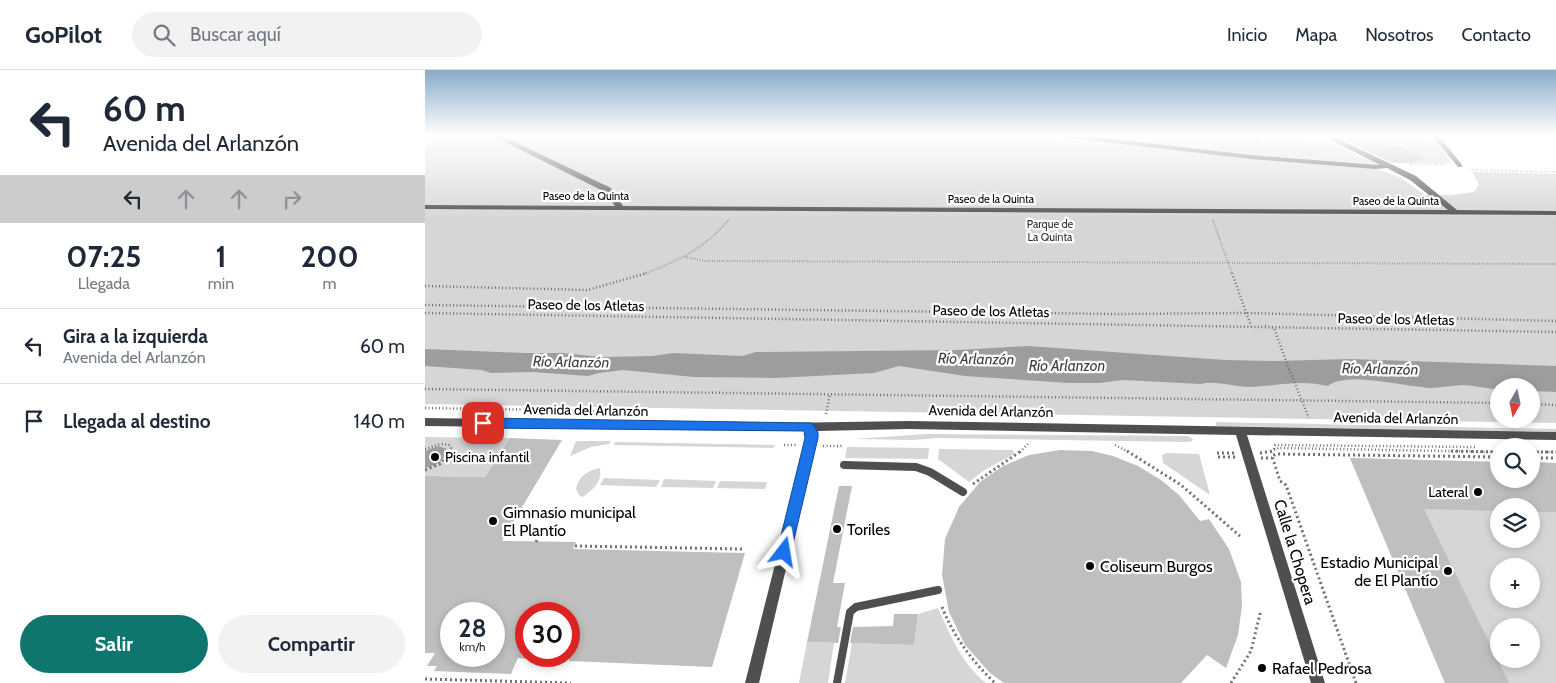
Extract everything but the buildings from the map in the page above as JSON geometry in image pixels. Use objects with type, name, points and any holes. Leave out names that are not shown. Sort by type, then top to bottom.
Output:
[{"type":"street","points":[[555,165],[608,190],[619,207]]},
{"type":"street","points":[[1356,165],[1390,166]]},
{"type":"street","points":[[1387,165],[1413,178],[1456,213]]},
{"type":"street","name":"Paseo de la Quinta","points":[[425,207],[1556,213]]},
{"type":"street","name":"Avenida del Arlanzón","points":[[425,422],[780,427],[909,425],[1556,436]]},
{"type":"street","points":[[812,438],[826,431],[888,429],[909,425]]},
{"type":"street","points":[[780,427],[800,430],[812,438]]},
{"type":"street","points":[[752,683],[812,438],[812,432],[807,427]]},
{"type":"street","name":"Calle la Chopera","points":[[1240,430],[1318,683]]},
{"type":"lane","points":[[844,465],[916,467],[930,472],[963,492]]},
{"type":"lane","points":[[837,683],[850,612],[856,607],[938,590]]},
{"type":"path","points":[[1390,166],[1398,165]]},
{"type":"path","points":[[1437,165],[1459,165]]},
{"type":"path","points":[[1470,170],[1556,172]]},
{"type":"path","points":[[425,286],[589,290],[608,286],[661,269],[684,257],[720,231],[735,208]]},
{"type":"path","points":[[1209,212],[1251,326]]},
{"type":"path","points":[[684,257],[715,261],[1556,264]]},
{"type":"path","points":[[425,305],[1114,314],[1247,313],[1556,321]]},
{"type":"path","name":"Paseo de los Atletas","points":[[425,313],[1556,332]]},
{"type":"path","points":[[1275,327],[1309,418]]},
{"type":"path","points":[[425,389],[1490,403]]},
{"type":"path","points":[[826,414],[830,394]]},
{"type":"path","points":[[1540,404],[1556,405]]},
{"type":"path","points":[[425,408],[610,411]]},
{"type":"path","points":[[973,484],[1001,463],[1021,453],[1028,444]]},
{"type":"path","points":[[425,445],[449,445],[451,452],[440,464],[425,470]]},
{"type":"path","points":[[425,449],[435,445]]},
{"type":"path","points":[[1115,445],[1160,469],[1181,484],[1240,536]]},
{"type":"path","points":[[1217,453],[1269,454],[1275,445],[1490,448]]},
{"type":"path","points":[[1274,449],[1490,452]]},
{"type":"path","points":[[1274,449],[1276,454]]},
{"type":"path","points":[[1540,452],[1556,452]]},
{"type":"path","points":[[1356,683],[1286,485],[1280,481],[1271,458],[1276,454],[1490,457]]},
{"type":"path","points":[[1540,458],[1556,458]]},
{"type":"path","points":[[536,542],[542,531]]},
{"type":"path","points":[[575,546],[742,549]]},
{"type":"path","points":[[942,607],[958,642],[974,664],[995,683]]},
{"type":"path","points":[[1231,683],[1251,650],[1261,610]]},
{"type":"path","points":[[425,679],[571,683]]},
{"type":"green space","name":"Parque de La Quinta","points":[[425,165],[1323,165],[1378,169],[1401,178],[1425,195],[1451,195],[1474,192],[1479,184],[1472,172],[1556,174],[1556,423],[1540,423],[1540,378],[1490,378],[1490,422],[425,404]]},
{"type":"green space","points":[[1216,422],[1556,429],[1556,432],[1216,426]]},
{"type":"green space","points":[[926,434],[1188,436],[1193,439],[1188,442],[938,438],[912,440],[854,439]]},
{"type":"green space","points":[[425,437],[510,438],[485,477],[425,476]]},
{"type":"green space","points":[[576,441],[611,441],[609,444],[591,447],[570,456]]},
{"type":"green space","points":[[615,442],[775,445],[773,448],[614,445]]},
{"type":"green space","points":[[847,447],[929,448],[928,459],[845,458]]},
{"type":"green space","points":[[939,449],[1013,450],[1014,454],[983,471],[969,482],[938,459]]},
{"type":"green space","points":[[1167,453],[1199,454],[1210,495],[1163,463],[1162,455]]},
{"type":"green space","name":"Estadio Municipal de El Plantío","points":[[1350,458],[1490,462],[1490,488],[1540,488],[1540,462],[1556,463],[1556,683],[1445,683]]},
{"type":"green space","points":[[600,468],[600,478],[596,485],[583,497],[579,495],[576,489],[581,478],[591,470]]},
{"type":"green space","points":[[604,478],[660,480],[656,487],[600,485]]},
{"type":"green space","points":[[664,479],[716,481],[713,488],[661,487]]},
{"type":"green space","points":[[720,481],[767,482],[765,489],[717,488]]},
{"type":"green space","points":[[938,608],[963,658],[986,683],[845,683],[852,643],[914,645],[918,614]]},
{"type":"green space","points":[[807,642],[834,643],[828,683],[799,683]]},
{"type":"water","name":"Río Arlanzon","points":[[1028,346],[1225,360],[1350,359],[1556,366],[1556,392],[1540,391],[1540,378],[1490,378],[1490,388],[1464,385],[1430,388],[1362,380],[1348,380],[1328,386],[1299,383],[1244,387],[1212,383],[1123,380],[1099,383],[1069,383],[965,376],[899,366],[874,373],[775,378],[694,377],[623,370],[588,376],[533,372],[491,373],[482,370],[425,366],[425,349],[563,353],[601,357],[653,356],[673,353],[742,356],[756,352],[958,350]]},
{"type":"water","name":"Piscina infantil","points":[[438,446],[447,449],[445,457],[433,466],[425,468],[425,451]]},
{"type":"place","name":"Piscina infantil","points":[[435,457]]},
{"type":"place","name":"Lateral","points":[[1478,492]]},
{"type":"place","name":"Gimnasio municipal El Plantío","points":[[493,521]]},
{"type":"place","name":"Toriles","points":[[837,529]]},
{"type":"place","name":"Coliseum Burgos","points":[[1090,566]]},
{"type":"place","name":"Estadio Municipal de El Plantío","points":[[1448,571]]},
{"type":"place","name":"Rafael Pedrosa","points":[[1262,668]]},
{"type":"route","points":[[483,423],[807,427],[812,432],[812,438],[784,552]]},
{"type":"water label","name":"Río Arlanzón","points":[[976,359]]},
{"type":"water label","name":"Río Arlanzón","points":[[571,362]]},
{"type":"water label","name":"Río Arlanzón","points":[[1380,369]]}]
